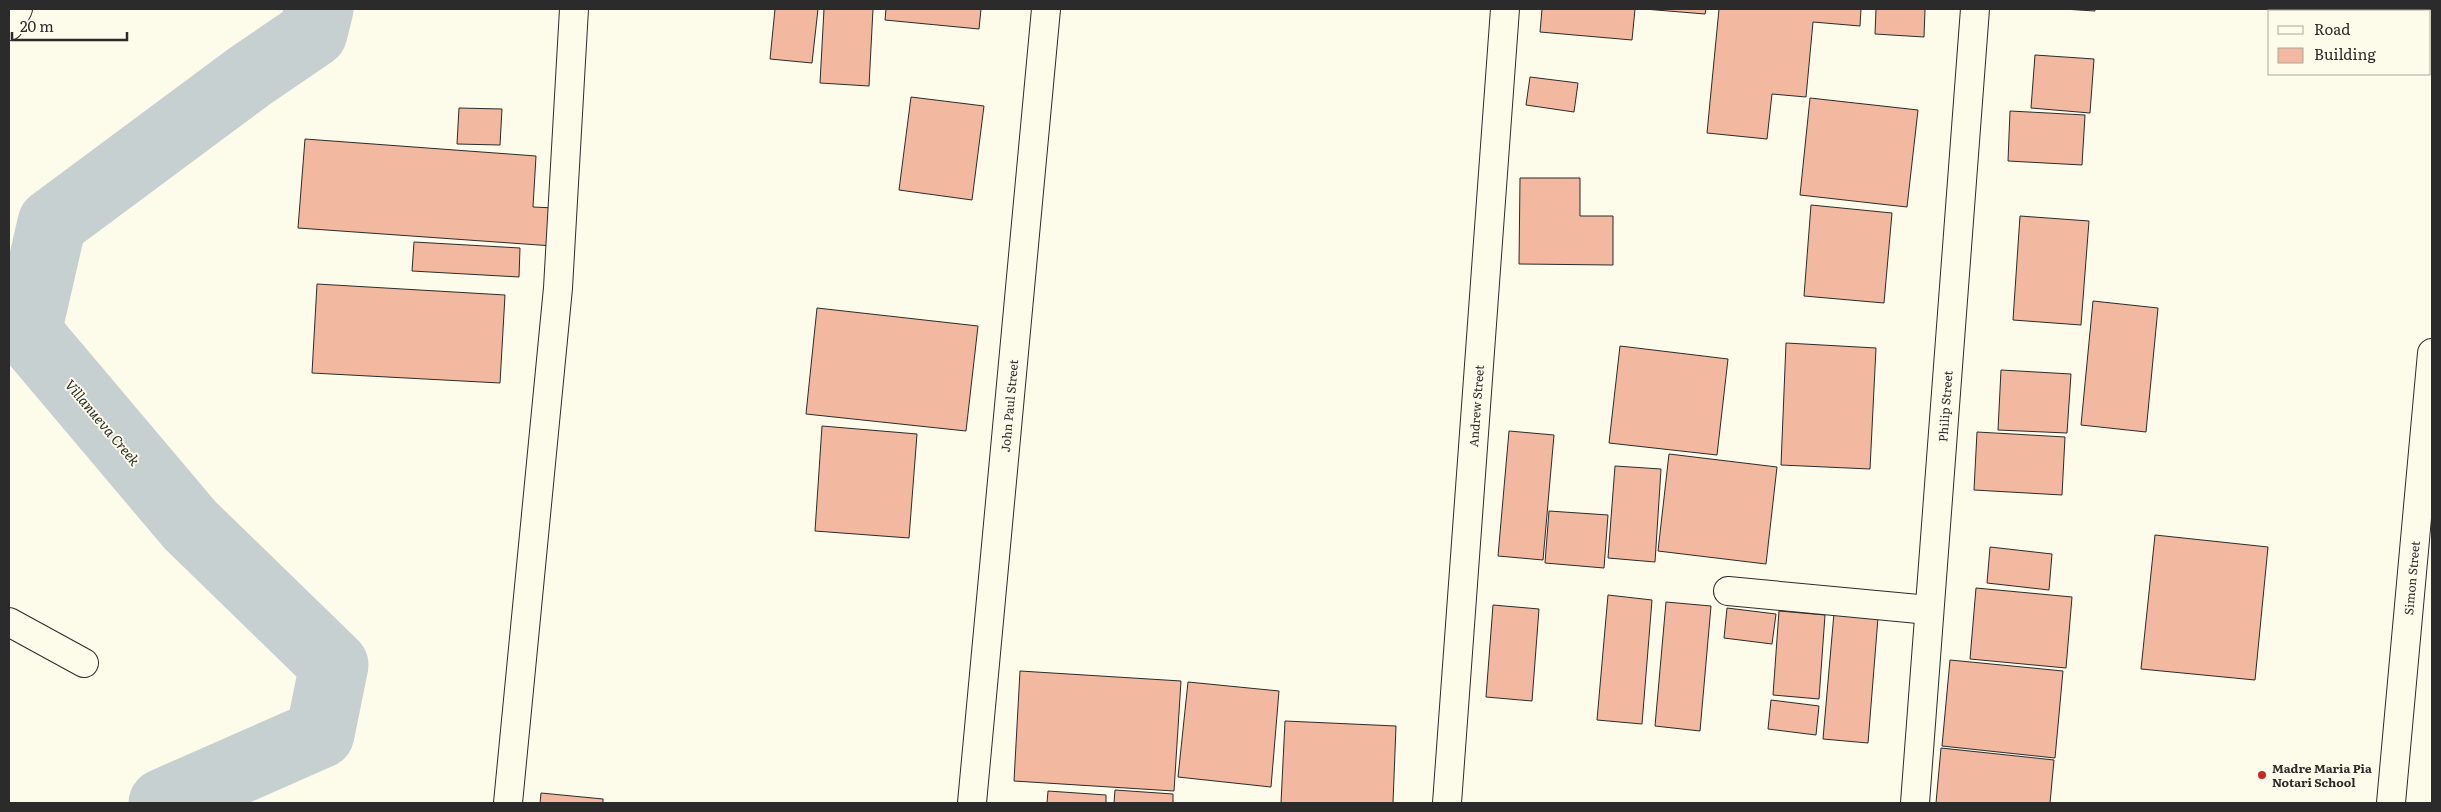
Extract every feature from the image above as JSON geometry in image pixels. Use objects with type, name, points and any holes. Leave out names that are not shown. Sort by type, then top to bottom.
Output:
[{"type":"street","points":[[9,26],[18,9]]},
{"type":"street","points":[[508,803],[558,288],[574,9]]},
{"type":"street","name":"John Paul Street","points":[[972,803],[1046,9]]},
{"type":"street","name":"Andrew Street","points":[[1447,803],[1505,9]]},
{"type":"street","name":"Philip Street","points":[[1915,803],[1975,9]]},
{"type":"street","name":"Simon Street","points":[[2391,803],[2432,353]]},
{"type":"street","points":[[1728,591],[1930,610]]},
{"type":"street","points":[[9,622],[84,663]]},
{"type":"building","points":[[775,9],[818,9],[812,63],[770,59]]},
{"type":"building","points":[[824,9],[873,9],[869,86],[820,83]]},
{"type":"building","points":[[886,9],[981,9],[979,29],[885,20]]},
{"type":"building","points":[[1542,9],[1635,9],[1632,40],[1540,32]]},
{"type":"building","points":[[1644,9],[1706,9],[1705,14]]},
{"type":"building","points":[[1719,9],[1861,9],[1860,26],[1813,22],[1806,97],[1772,94],[1767,139],[1707,133]]},
{"type":"building","points":[[1876,9],[1925,9],[1924,37],[1875,34]]},
{"type":"building","points":[[2063,9],[2095,9],[2095,11]]},
{"type":"building","points":[[2035,55],[2094,59],[2090,113],[2031,108]]},
{"type":"building","points":[[1530,77],[1578,83],[1574,112],[1526,105]]},
{"type":"building","points":[[911,97],[984,106],[972,200],[899,190]]},
{"type":"building","points":[[1810,98],[1918,110],[1907,207],[1800,195]]},
{"type":"building","points":[[459,108],[502,109],[500,145],[457,144]]},
{"type":"building","points":[[2010,111],[2085,115],[2082,165],[2008,161]]},
{"type":"building","points":[[305,139],[536,156],[533,207],[555,208],[553,246],[298,228]]},
{"type":"building","points":[[1520,178],[1580,178],[1580,216],[1613,216],[1613,265],[1519,264]]},
{"type":"building","points":[[1811,205],[1892,213],[1884,303],[1804,296]]},
{"type":"building","points":[[2020,216],[2089,221],[2081,325],[2013,320]]},
{"type":"building","points":[[414,242],[520,248],[519,277],[412,271]]},
{"type":"building","points":[[317,284],[505,295],[500,383],[312,373]]},
{"type":"building","points":[[2093,301],[2158,308],[2146,432],[2081,425]]},
{"type":"building","points":[[817,308],[978,326],[966,431],[806,414]]},
{"type":"building","points":[[1786,343],[1876,348],[1870,469],[1781,465]]},
{"type":"building","points":[[1620,346],[1728,359],[1717,455],[1609,443]]},
{"type":"building","points":[[2001,370],[2071,374],[2067,433],[1998,430]]},
{"type":"building","points":[[822,426],[917,434],[909,538],[815,531]]},
{"type":"building","points":[[1509,431],[1554,435],[1543,560],[1498,556]]},
{"type":"building","points":[[1977,432],[2065,437],[2062,495],[1974,490]]},
{"type":"building","points":[[1669,454],[1777,467],[1766,564],[1658,551]]},
{"type":"building","points":[[1615,466],[1661,469],[1655,562],[1608,558]]},
{"type":"building","points":[[1549,511],[1608,515],[1604,568],[1545,563]]},
{"type":"building","points":[[2155,535],[2268,547],[2255,680],[2141,669]]},
{"type":"building","points":[[1990,547],[2052,554],[2049,590],[1987,583]]},
{"type":"building","points":[[1976,588],[2072,597],[2066,668],[1970,659]]},
{"type":"building","points":[[1608,595],[1652,600],[1642,724],[1597,720]]},
{"type":"building","points":[[1666,602],[1711,606],[1700,731],[1655,726]]},
{"type":"building","points":[[1493,605],[1539,609],[1532,701],[1486,697]]},
{"type":"building","points":[[1727,608],[1776,614],[1772,644],[1724,638]]},
{"type":"building","points":[[1779,611],[1825,615],[1819,699],[1773,695]]},
{"type":"building","points":[[1834,613],[1878,618],[1868,743],[1823,739]]},
{"type":"building","points":[[1950,660],[2063,671],[2055,758],[1942,746]]},
{"type":"building","points":[[1020,671],[1181,681],[1174,791],[1014,781]]},
{"type":"building","points":[[1188,682],[1279,691],[1271,787],[1178,777]]},
{"type":"building","points":[[1771,700],[1819,706],[1816,735],[1768,729]]},
{"type":"building","points":[[1285,721],[1396,726],[1393,803],[1281,803]]},
{"type":"building","points":[[1941,748],[2054,760],[2050,803],[1936,803]]},
{"type":"building","points":[[1115,790],[1173,794],[1173,803],[1114,803]]},
{"type":"building","points":[[1048,791],[1106,795],[1106,803],[1047,803]]},
{"type":"building","points":[[541,793],[603,799],[603,803],[540,803]]},
{"type":"waterway","name":"Villanueva Creek","points":[[163,803],[320,734],[334,665],[190,525],[27,332],[52,223],[250,76],[313,33],[319,9]]},
{"type":"place","name":"Madre Maria Pia Notari School","points":[[2262,775]]}]
